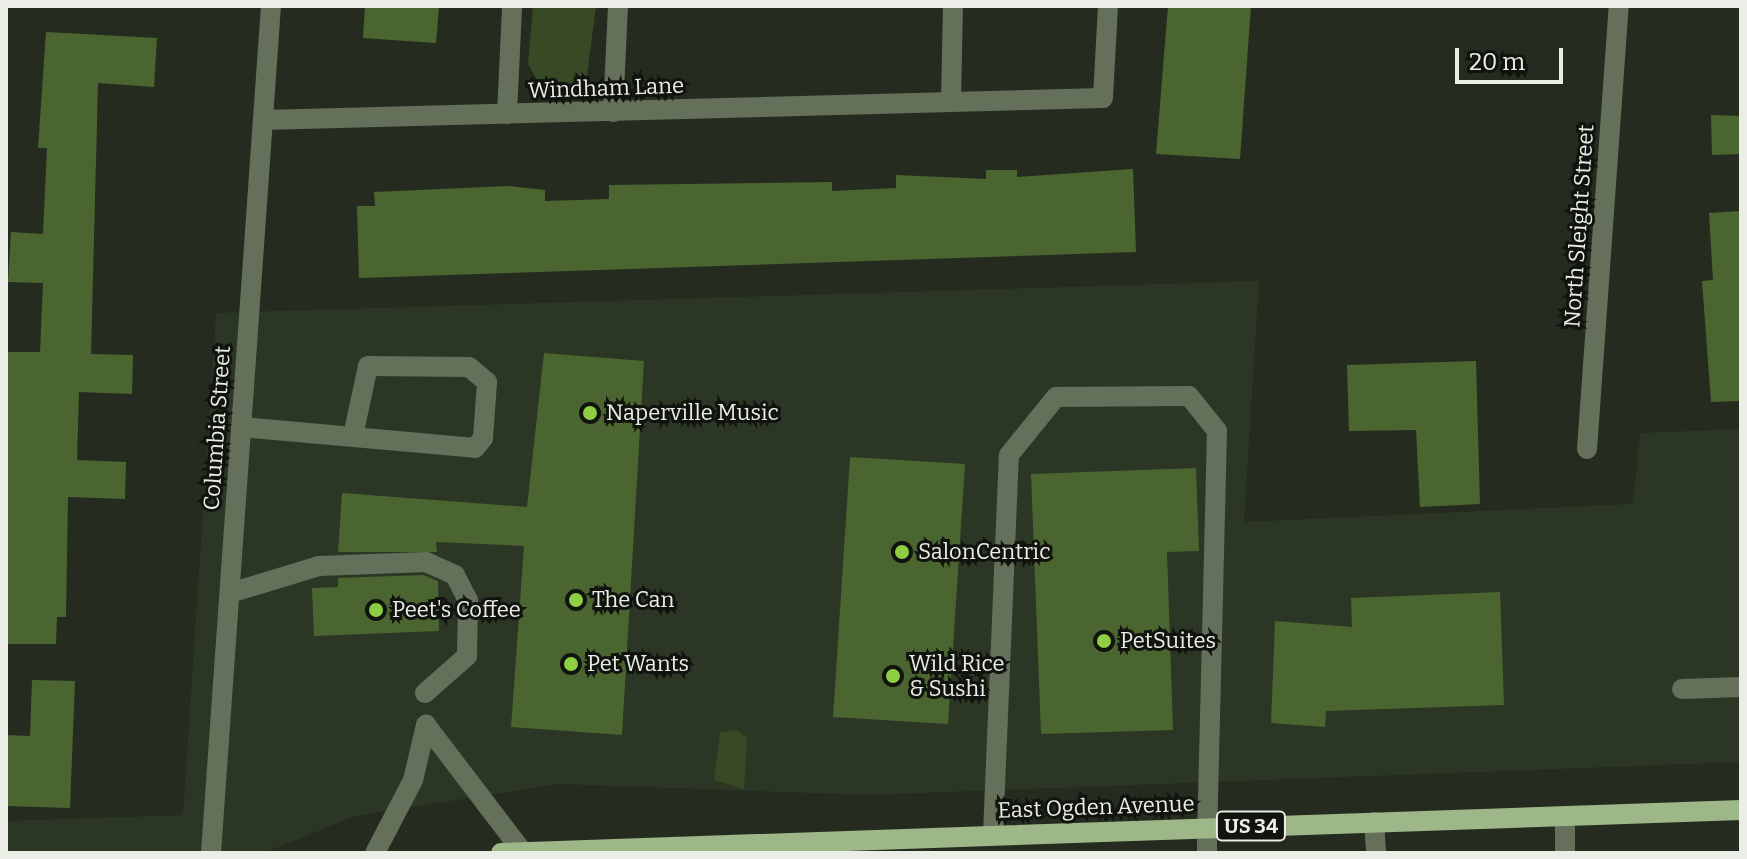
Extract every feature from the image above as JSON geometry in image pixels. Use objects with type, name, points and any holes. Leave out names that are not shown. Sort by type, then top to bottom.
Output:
[{"type":"main road","name":"East Ogden Avenue","points":[[501,853],[834,846],[993,834],[1741,810]]},
{"type":"street","name":"Columbia Street","points":[[211,853],[271,6]]},
{"type":"street","points":[[507,114],[512,6]]},
{"type":"street","points":[[613,112],[618,6]]},
{"type":"street","points":[[951,101],[953,6]]},
{"type":"street","name":"Windham Lane","points":[[263,120],[1103,98],[1108,6]]},
{"type":"street","name":"North Sleight Street","points":[[1587,449],[1619,6]]},
{"type":"street","points":[[241,427],[475,448],[483,438],[487,382],[469,367],[368,366],[353,436]]},
{"type":"street","points":[[993,834],[1009,455],[1056,397],[1189,396],[1217,431],[1207,853]]},
{"type":"street","points":[[230,593],[319,566],[426,562],[455,575],[468,600],[467,656],[425,693]]},
{"type":"street","points":[[1682,689],[1741,687]]},
{"type":"street","points":[[375,853],[413,780],[426,725],[522,851]]},
{"type":"street","points":[[1565,816],[1565,853]]},
{"type":"street","points":[[1374,822],[1376,853]]},
{"type":"shaded area","points":[[1259,281],[1244,522],[1633,504],[1640,433],[1741,429],[1741,762],[869,795],[557,784],[355,816],[264,853],[6,853],[6,821],[183,815],[216,313]]},
{"type":"green space","points":[[533,6],[596,6],[586,83],[543,90],[528,64]]},
{"type":"green space","points":[[737,730],[747,738],[744,789],[714,780],[720,732]]},
{"type":"building","points":[[365,6],[439,6],[436,43],[363,38]]},
{"type":"building","points":[[1168,6],[1251,6],[1240,159],[1156,154]]},
{"type":"building","points":[[46,32],[157,38],[154,87],[98,83],[91,354],[133,355],[132,394],[79,392],[77,460],[126,462],[125,499],[68,497],[66,617],[57,617],[56,644],[6,644],[6,352],[40,352],[43,283],[8,282],[11,232],[43,234],[47,148],[38,148]]},
{"type":"building","points":[[1711,115],[1741,116],[1741,154],[1712,155]]},
{"type":"building","points":[[1133,169],[1136,252],[359,278],[357,206],[375,206],[374,192],[508,186],[545,190],[545,201],[609,199],[609,185],[832,182],[832,191],[896,188],[896,175],[986,179],[986,170],[1017,170],[1017,177]]},
{"type":"building","points":[[1741,211],[1741,401],[1711,402],[1702,281],[1713,280],[1709,213]]},
{"type":"building","points":[[544,353],[644,361],[622,735],[511,727],[524,546],[436,542],[437,552],[338,552],[342,493],[527,507]]},
{"type":"building","points":[[1476,361],[1480,504],[1420,507],[1416,430],[1349,431],[1347,365]]},
{"type":"building","points":[[850,457],[965,464],[948,724],[833,717]]},
{"type":"building","name":"PetSuites","points":[[1196,468],[1199,551],[1167,552],[1173,730],[1041,734],[1031,474]]},
{"type":"building","name":"Peet's Coffee","points":[[423,575],[438,581],[439,631],[314,636],[312,588],[338,587],[338,578]]},
{"type":"building","points":[[1500,592],[1504,705],[1326,711],[1325,727],[1271,723],[1275,621],[1352,627],[1351,598]]},
{"type":"building","points":[[32,680],[75,681],[70,808],[6,806],[6,735],[30,736]]},
{"type":"place","name":"Naperville Music","points":[[590,413]]},
{"type":"place","name":"SalonCentric","points":[[902,552]]},
{"type":"place","name":"The Can","points":[[576,600]]},
{"type":"place","name":"Peet's Coffee","points":[[376,610]]},
{"type":"place","name":"PetSuites","points":[[1104,641]]},
{"type":"place","name":"Pet Wants","points":[[571,664]]},
{"type":"place","name":"Wild Rice & Sushi","points":[[893,676]]}]
